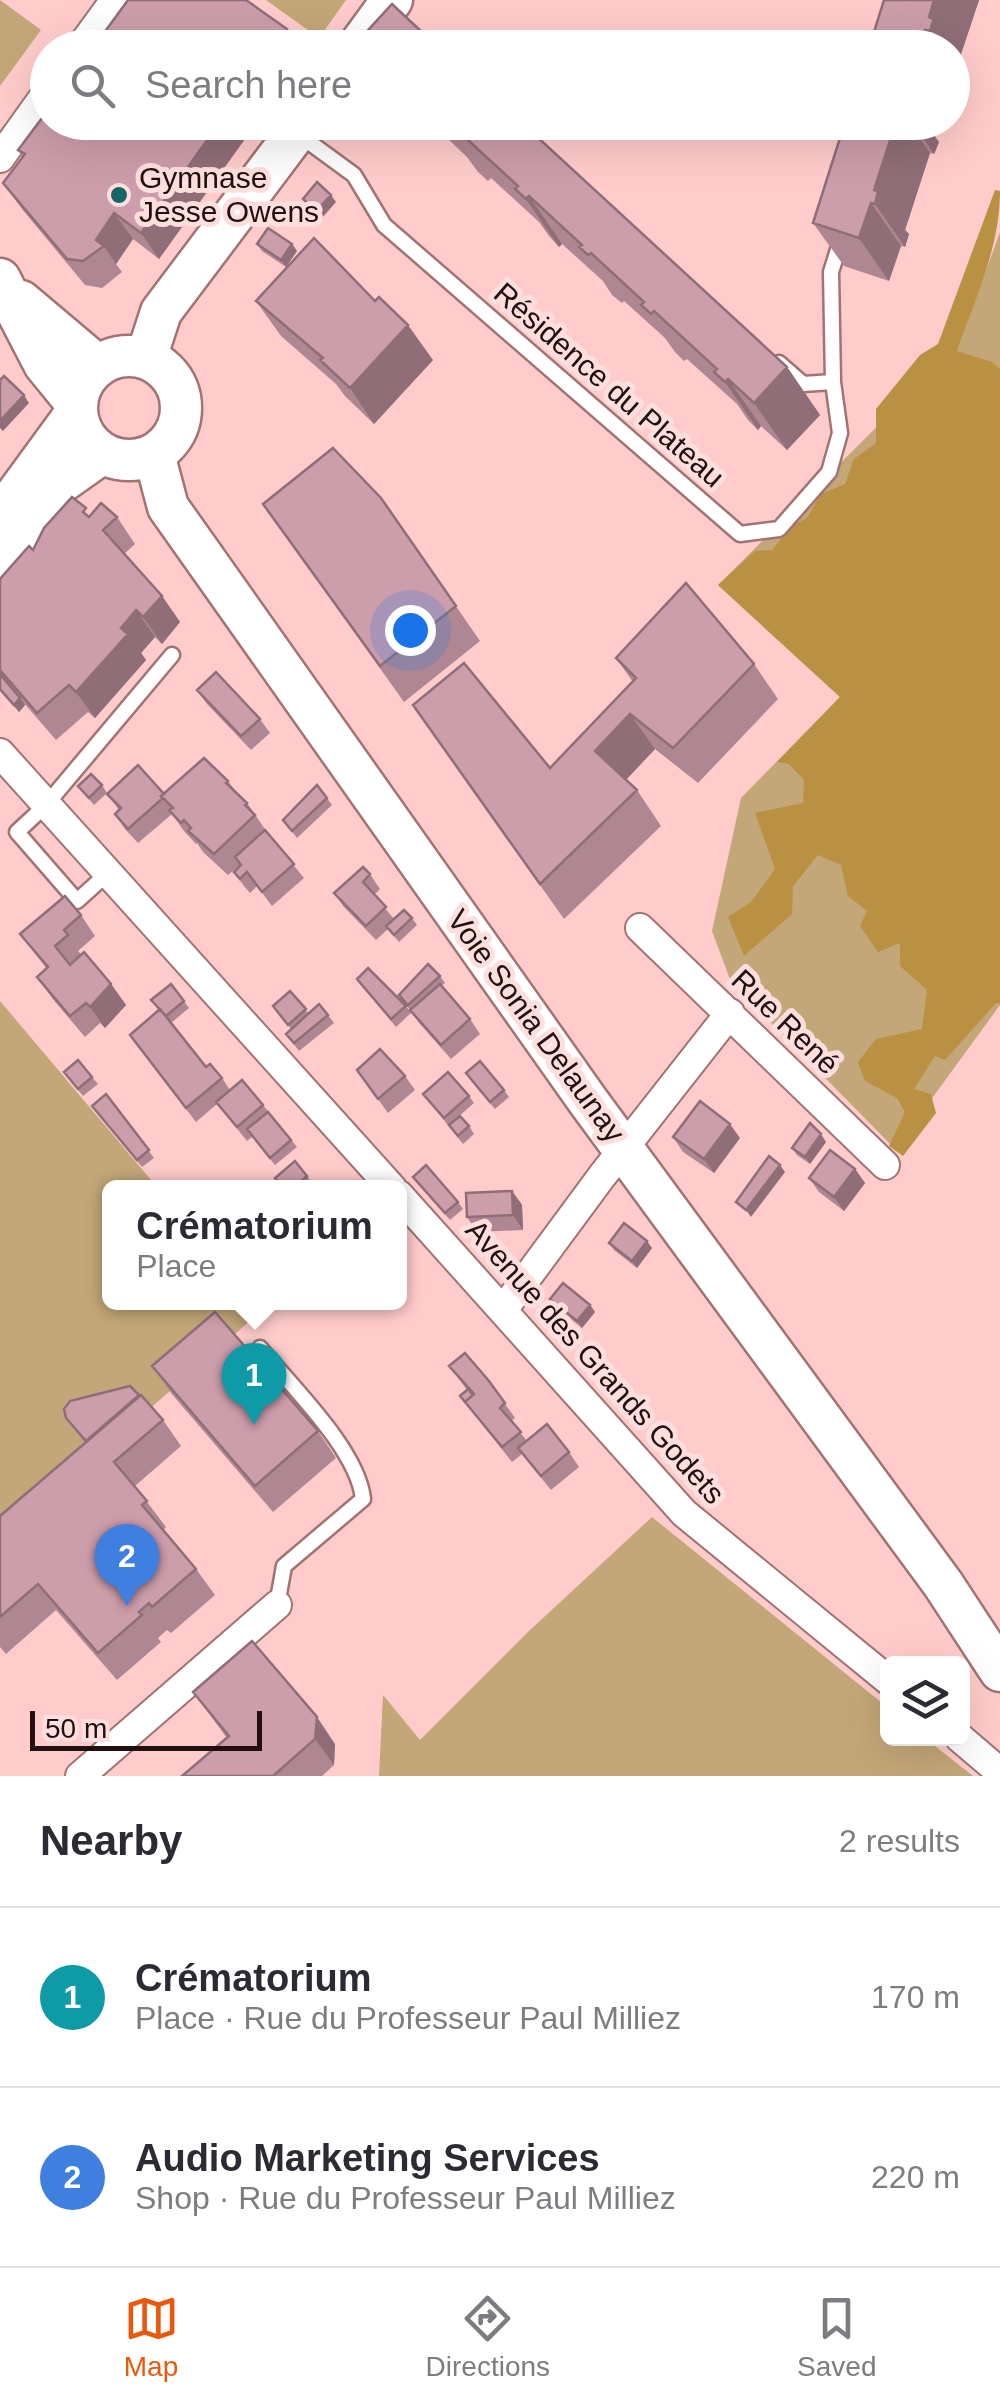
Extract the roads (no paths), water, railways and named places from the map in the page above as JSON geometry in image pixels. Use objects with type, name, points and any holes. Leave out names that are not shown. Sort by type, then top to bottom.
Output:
[{"type":"main road","points":[[370,30],[392,0]]},
{"type":"main road","points":[[146,358],[160,312],[291,140]]},
{"type":"main road","points":[[3,284],[98,366]]},
{"type":"main road","points":[[0,517],[75,408],[85,381],[98,366],[124,356],[146,358],[166,371],[179,392],[181,416],[172,438],[154,454],[138,460],[119,460],[103,453],[84,432],[75,408],[44,364],[3,284]]},
{"type":"main road","points":[[0,558],[55,487],[103,453]]},
{"type":"main road","name":"Voie Sonia Delaunay","points":[[154,454],[168,507],[624,1147],[943,1584],[1000,1671]]},
{"type":"main road","name":"Voie Sonia Delaunay","points":[[943,1584],[1000,1652]]},
{"type":"street","points":[[93,30],[115,0]]},
{"type":"street","points":[[0,158],[30,116]]},
{"type":"street","points":[[0,754],[385,1180]]},
{"type":"street","name":"Rue René","points":[[640,928],[885,1164]]},
{"type":"street","points":[[503,1310],[624,1147],[730,1014]]},
{"type":"street","name":"Avenue des Grands Godets","points":[[407,1204],[684,1513],[880,1673]]},
{"type":"street","points":[[80,1776],[277,1605]]},
{"type":"street","points":[[969,1746],[1000,1772]]},
{"type":"lane","name":"Résidence du Plateau","points":[[314,140],[354,175],[384,225],[740,534],[779,530],[829,472],[840,433],[833,382],[831,272],[849,216]]},
{"type":"lane","points":[[774,358],[803,384],[833,382]]},
{"type":"lane","points":[[108,872],[77,901],[17,832],[46,805],[172,655]]},
{"type":"lane","points":[[260,1348],[345,1450],[361,1478],[363,1499],[284,1566],[277,1605]]},
{"type":"place","name":"Gymnase Jesse Owens","points":[[119,195]]},
{"type":"place","name":"Crématorium","points":[[254,1425]]},
{"type":"place","name":"Audio Marketing Services","points":[[127,1606]]}]
